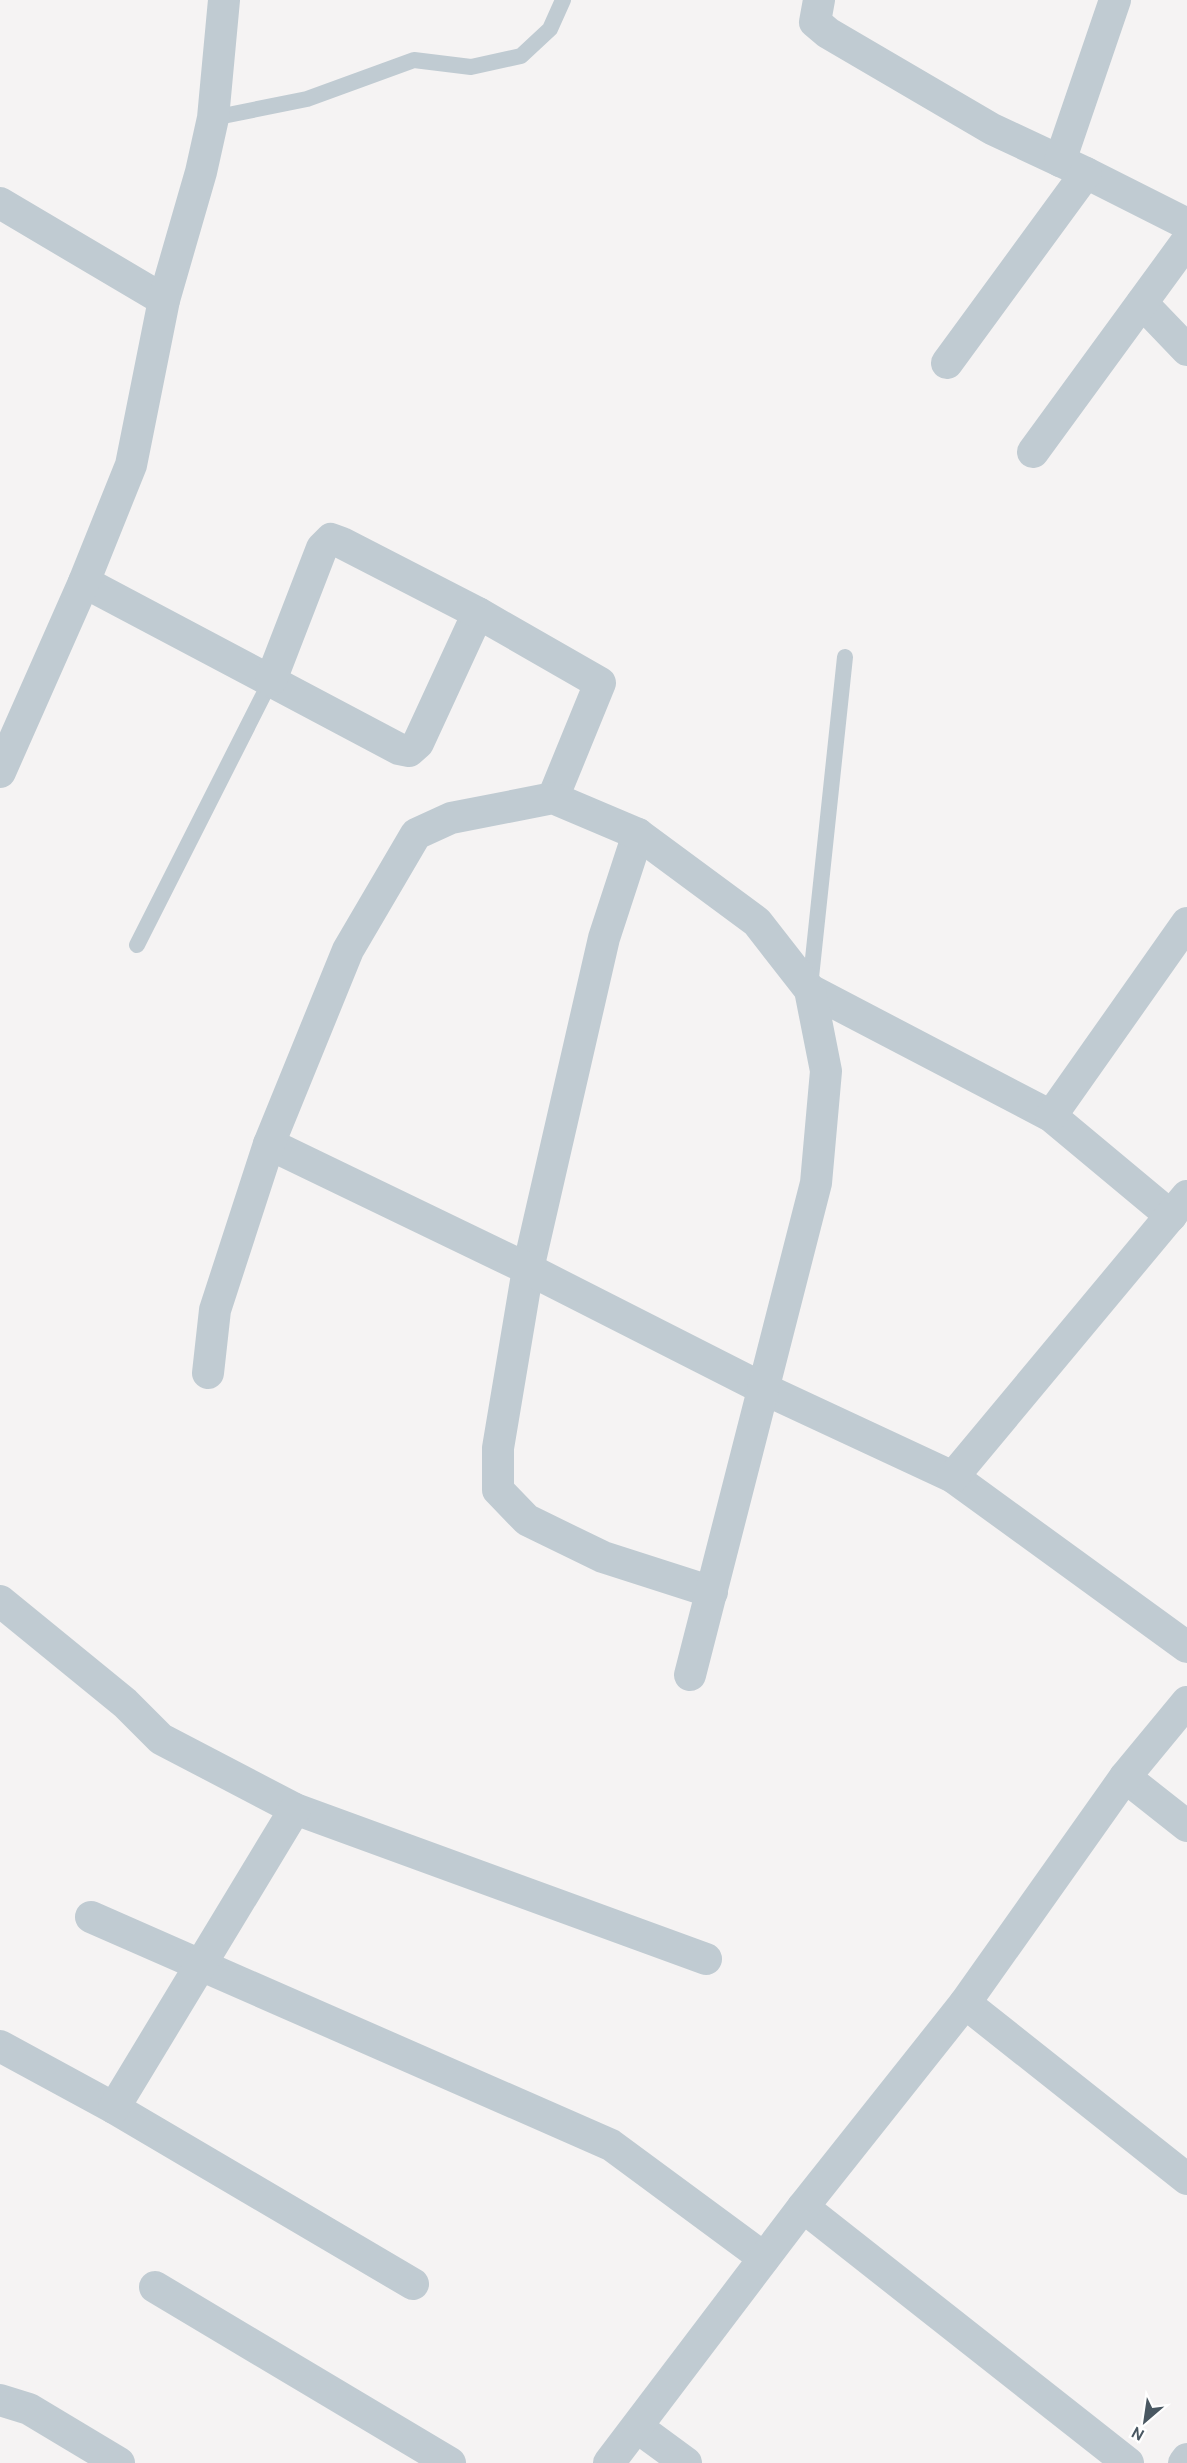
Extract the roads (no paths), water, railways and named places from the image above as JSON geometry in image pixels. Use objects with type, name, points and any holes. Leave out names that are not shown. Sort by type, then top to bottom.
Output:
[{"type":"street","points":[[819,0],[815,22],[828,33],[992,129],[1187,224]]},
{"type":"street","points":[[947,363],[1073,167],[1115,0]]},
{"type":"street","points":[[0,772],[84,582],[130,465],[164,300],[201,172],[213,118],[220,2]]},
{"type":"street","points":[[0,203],[164,300]]},
{"type":"street","points":[[1033,452],[1187,241]]},
{"type":"street","points":[[1142,303],[1187,350]]},
{"type":"street","points":[[271,680],[322,548],[331,539],[478,613],[600,683],[553,798]]},
{"type":"street","points":[[84,582],[399,749],[409,751],[418,743],[478,613]]},
{"type":"street","points":[[208,1373],[215,1310],[269,1144],[348,950],[416,834],[451,818],[553,798],[638,834],[757,921],[810,990],[1051,1116],[1179,1206],[953,1478]]},
{"type":"street","points":[[638,834],[604,938],[528,1269],[498,1448],[498,1490],[527,1520],[603,1557],[712,1592]]},
{"type":"street","points":[[1051,1116],[1187,923]]},
{"type":"street","points":[[690,1675],[816,1183],[826,1071],[810,990]]},
{"type":"street","points":[[269,1144],[528,1269],[762,1388],[953,1478],[1187,1647]]},
{"type":"street","points":[[0,1600],[124,1703],[161,1739],[296,1809],[706,1959]]},
{"type":"street","points":[[609,2463],[803,2207],[965,2003],[1125,1777],[1187,1702]]},
{"type":"street","points":[[1125,1777],[1187,1826]]},
{"type":"street","points":[[114,2108],[296,1809]]},
{"type":"street","points":[[91,1917],[611,2145],[764,2258]]},
{"type":"street","points":[[965,2003],[1187,2179]]},
{"type":"street","points":[[0,2046],[114,2108],[413,2284]]},
{"type":"street","points":[[803,2207],[1128,2463]]},
{"type":"street","points":[[155,2287],[450,2463]]},
{"type":"street","points":[[0,2400],[29,2409],[119,2463]]},
{"type":"street","points":[[637,2427],[686,2463]]},
{"type":"street","points":[[1184,2463],[1187,2459]]},
{"type":"lane","points":[[213,118],[307,99],[414,60],[471,67],[521,56],[550,29],[563,0]]},
{"type":"lane","points":[[810,990],[845,657]]},
{"type":"lane","points":[[137,945],[271,680]]}]
